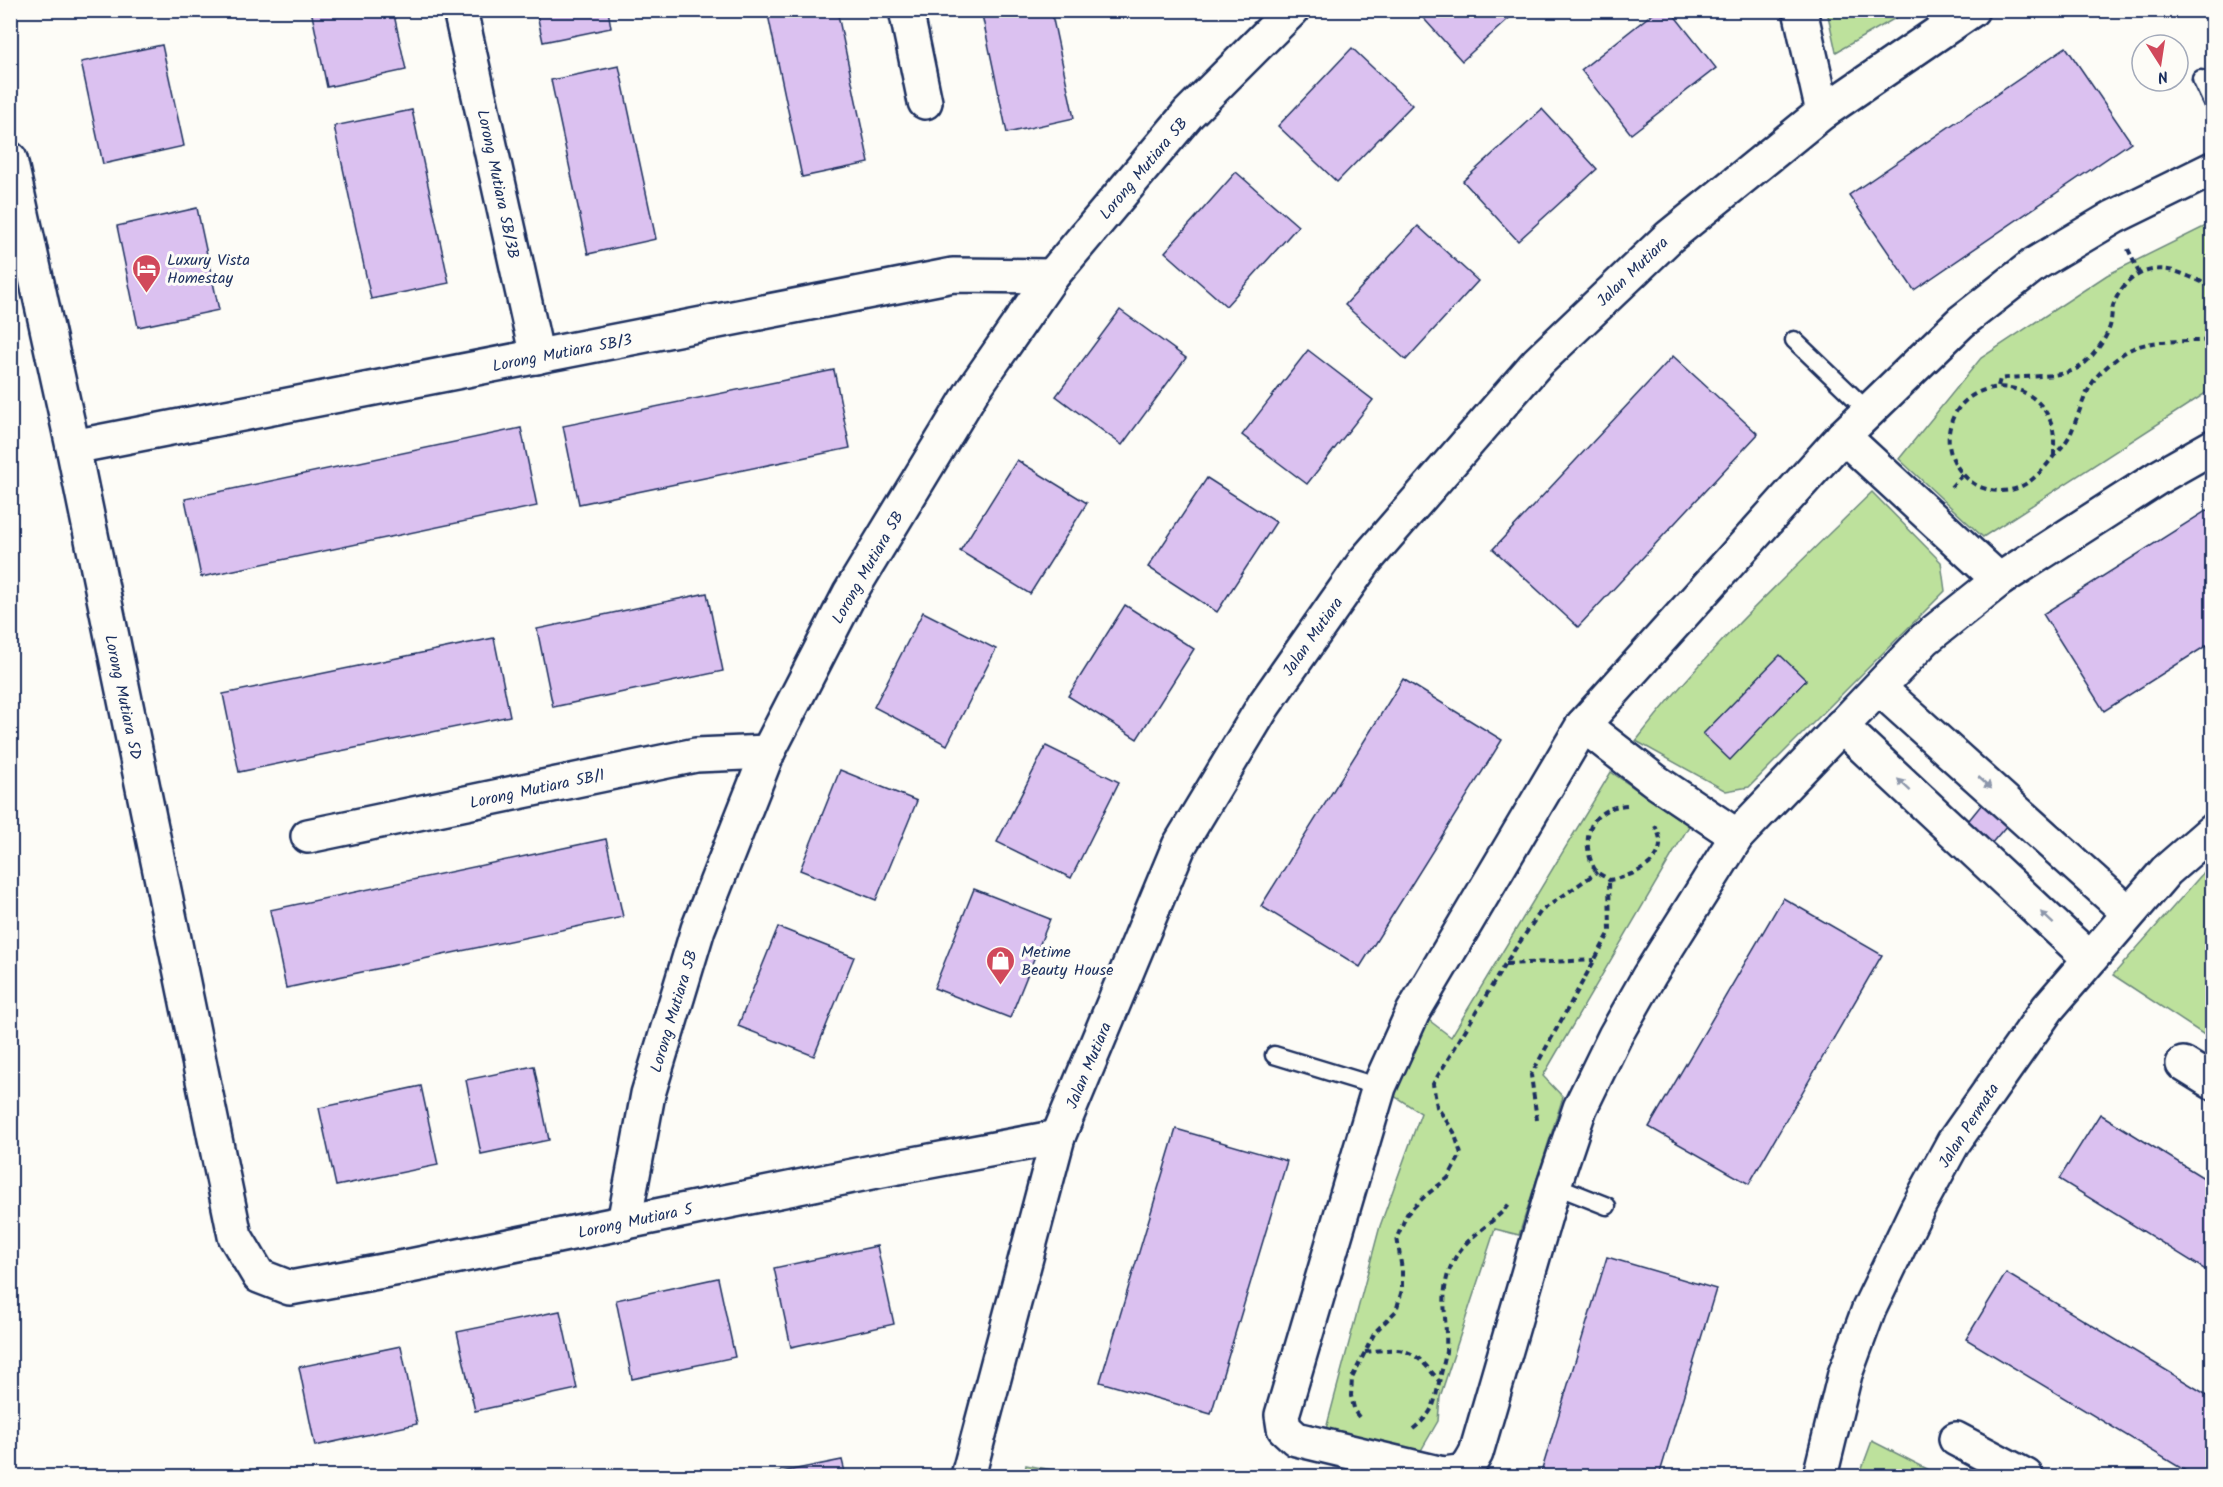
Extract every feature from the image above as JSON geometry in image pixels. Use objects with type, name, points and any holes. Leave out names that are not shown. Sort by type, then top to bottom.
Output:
[{"type":"street","name":"Lorong Mutiara 5B/3B","points":[[460,10],[537,357]]},
{"type":"street","points":[[906,10],[925,102]]},
{"type":"street","name":"Lorong Mutiara 5B","points":[[624,1222],[648,1094],[695,940],[768,752],[850,593],[973,390],[1052,276],[1188,114],[1292,10]]},
{"type":"street","points":[[1800,10],[1823,112]]},
{"type":"street","name":"Jalan Mutiara","points":[[968,1476],[1058,1137],[1179,846],[1264,705],[1365,561],[1537,363],[1668,237],[1823,112],[1972,10]]},
{"type":"street","name":"Lorong Mutiara 5D","points":[[10,159],[73,447],[235,1236]]},
{"type":"street","points":[[2212,169],[2114,217],[2035,264],[1960,322],[1867,410],[1583,725],[1413,1012],[1379,1087],[1282,1415],[1284,1428],[1296,1439],[1443,1474],[1460,1473],[1469,1466],[1476,1453],[1554,1185],[1580,1108],[1615,1036],[1649,976],[1737,836],[1925,639],[1999,580],[2159,477],[2212,447]]},
{"type":"street","name":"Lorong Mutiara 5B/3","points":[[73,447],[953,274],[1052,276]]},
{"type":"street","points":[[1843,436],[1999,580]]},
{"type":"street","points":[[1879,688],[2129,913]]},
{"type":"street","points":[[1583,725],[1649,796],[1737,836]]},
{"type":"street","points":[[1841,726],[2089,958]]},
{"type":"street","name":"Lorong Mutiara 5B/1","points":[[308,836],[696,755],[768,752]]},
{"type":"street","name":"Jalan Permata","points":[[1820,1476],[1845,1374],[1869,1309],[1917,1209],[1953,1143],[2048,1008],[2089,958],[2166,871],[2212,831]]},
{"type":"street","points":[[2183,1064],[2212,1082]]},
{"type":"street","name":"Lorong Mutiara 5","points":[[235,1236],[259,1276],[290,1288],[1058,1137]]},
{"type":"street","points":[[1956,1438],[2026,1476]]},
{"type":"lane","points":[[2201,78],[2212,102]]},
{"type":"lane","points":[[1794,340],[1867,410]]},
{"type":"lane","points":[[1274,1055],[1379,1087]]},
{"type":"lane","points":[[1554,1185],[1607,1206]]},
{"type":"path","points":[[1998,386],[2001,380],[2020,375],[2052,375],[2078,368],[2100,346],[2109,329],[2113,307],[2121,288],[2139,273],[2155,269],[2173,271],[2212,286]]},
{"type":"path","points":[[2054,456],[2054,438],[2050,421],[2042,407],[2031,396],[2015,388],[1998,386],[1981,390],[1967,399],[1957,411],[1951,427],[1949,444],[1953,460],[1962,474],[1975,484],[1990,490],[2021,487],[2035,479],[2069,438],[2083,400],[2099,374],[2125,352],[2151,342],[2212,340]]},
{"type":"path","points":[[1649,796],[1651,818],[1659,833],[1660,848],[1652,862],[1626,877],[1609,880],[1597,872],[1590,858],[1587,843],[1588,829],[1597,816],[1610,808],[1649,796]]},
{"type":"path","points":[[1363,1423],[1355,1412],[1351,1396],[1352,1378],[1375,1332],[1396,1311],[1402,1290],[1402,1270],[1397,1237],[1407,1214],[1448,1178],[1461,1154],[1454,1132],[1437,1107],[1432,1084],[1505,964],[1541,910],[1597,872]]},
{"type":"path","points":[[1537,1124],[1531,1075],[1610,932],[1609,880]]},
{"type":"path","points":[[1505,964],[1595,960]]},
{"type":"path","points":[[1403,1432],[1413,1429],[1426,1418],[1436,1401],[1446,1350],[1444,1292],[1454,1260],[1469,1240],[1501,1214],[1513,1199]]},
{"type":"path","points":[[1365,1353],[1390,1349],[1405,1350],[1422,1360],[1439,1381]]},
{"type":"green space","points":[[1827,10],[1908,11],[1836,52]]},
{"type":"green space","points":[[2212,223],[2212,389],[1983,537],[1899,459],[1981,358],[2107,275]]},
{"type":"green space","points":[[1872,492],[1941,562],[1945,591],[1749,787],[1726,791],[1636,741],[1720,643]]},
{"type":"green space","points":[[1611,772],[1689,826],[1543,1076],[1563,1097],[1519,1235],[1495,1229],[1440,1397],[1438,1421],[1419,1454],[1326,1429],[1380,1226],[1421,1113],[1394,1096],[1401,1058],[1426,1018],[1451,1037]]},
{"type":"green space","points":[[2212,863],[2212,1040],[2113,975]]},
{"type":"green space","points":[[1872,1441],[1941,1476],[1859,1476]]},
{"type":"green space","points":[[1026,1465],[1083,1476],[1024,1476]]},
{"type":"building","points":[[311,10],[393,10],[406,70],[327,87]]},
{"type":"building","points":[[536,10],[608,10],[611,28],[543,42]]},
{"type":"building","points":[[767,10],[837,10],[869,163],[802,177]]},
{"type":"building","points":[[981,10],[1051,10],[1074,118],[1007,133]]},
{"type":"building","points":[[1416,10],[1518,10],[1462,61]]},
{"type":"building","points":[[1657,10],[1670,10],[1716,68],[1631,134],[1581,70]]},
{"type":"building","points":[[162,45],[184,146],[103,164],[81,62]]},
{"type":"building","points":[[2066,47],[2131,142],[1914,290],[1849,195]]},
{"type":"building","points":[[1352,48],[1412,105],[1337,182],[1278,126]]},
{"type":"building","points":[[619,66],[656,239],[588,254],[551,80]]},
{"type":"building","points":[[1542,109],[1597,169],[1518,241],[1463,181]]},
{"type":"building","points":[[412,110],[449,283],[371,299],[334,126]]},
{"type":"building","points":[[1236,172],[1298,226],[1226,306],[1165,252]]},
{"type":"building","points":[[197,208],[219,310],[138,327],[117,226]]},
{"type":"building","points":[[1418,226],[1478,281],[1406,360],[1345,305]]},
{"type":"building","points":[[1120,310],[1186,358],[1122,445],[1056,396]]},
{"type":"building","points":[[1308,350],[1373,400],[1307,484],[1242,435]]},
{"type":"building","points":[[1673,356],[1758,434],[1578,627],[1493,549]]},
{"type":"building","points":[[834,370],[850,448],[579,504],[563,426]]},
{"type":"building","points":[[521,428],[537,506],[201,577],[185,499]]},
{"type":"building","points":[[1017,460],[1087,503],[1030,594],[960,551]]},
{"type":"building","points":[[1207,478],[1276,522],[1217,612],[1148,567]]},
{"type":"building","points":[[2212,507],[2212,642],[2104,711],[2043,614]]},
{"type":"building","points":[[707,593],[723,671],[553,707],[537,629]]},
{"type":"building","points":[[1125,605],[1194,649],[1137,739],[1068,696]]},
{"type":"building","points":[[923,612],[996,649],[947,745],[874,707]]},
{"type":"building","points":[[494,638],[510,716],[239,772],[223,694]]},
{"type":"building","points":[[1780,655],[1806,680],[1730,760],[1703,734]]},
{"type":"building","points":[[1403,679],[1502,740],[1360,967],[1261,906]]},
{"type":"building","points":[[1046,746],[1119,782],[1071,878],[997,842]]},
{"type":"building","points":[[840,770],[917,801],[876,900],[800,870]]},
{"type":"building","points":[[1982,804],[2007,825],[1990,845],[1965,825]]},
{"type":"building","points":[[606,839],[623,917],[286,988],[270,910]]},
{"type":"building","points":[[974,889],[1050,919],[1010,1018],[934,988]]},
{"type":"building","points":[[1783,898],[1882,955],[1749,1184],[1649,1127]]},
{"type":"building","points":[[778,927],[854,957],[814,1056],[738,1026]]},
{"type":"building","points":[[534,1066],[549,1140],[481,1154],[466,1080]]},
{"type":"building","points":[[421,1086],[438,1165],[336,1186],[319,1108]]},
{"type":"building","points":[[2100,1114],[2212,1183],[2212,1274],[2059,1179]]},
{"type":"building","points":[[1176,1129],[1287,1161],[1211,1414],[1100,1382]]},
{"type":"building","points":[[877,1246],[894,1324],[791,1347],[774,1268]]},
{"type":"building","points":[[1607,1257],[1716,1289],[1659,1476],[1540,1476]]},
{"type":"building","points":[[2006,1273],[2212,1398],[2212,1473],[2210,1476],[2194,1476],[1966,1339]]},
{"type":"building","points":[[718,1278],[735,1357],[632,1379],[616,1300]]},
{"type":"building","points":[[560,1311],[577,1389],[475,1411],[457,1332]]},
{"type":"building","points":[[401,1346],[417,1424],[315,1446],[299,1367]]},
{"type":"building","points":[[842,1460],[846,1476],[762,1476]]},
{"type":"place","name":"Luxury Vista Homestay","points":[[146,294]]},
{"type":"place","name":"Metime Beauty House","points":[[1000,986]]}]
